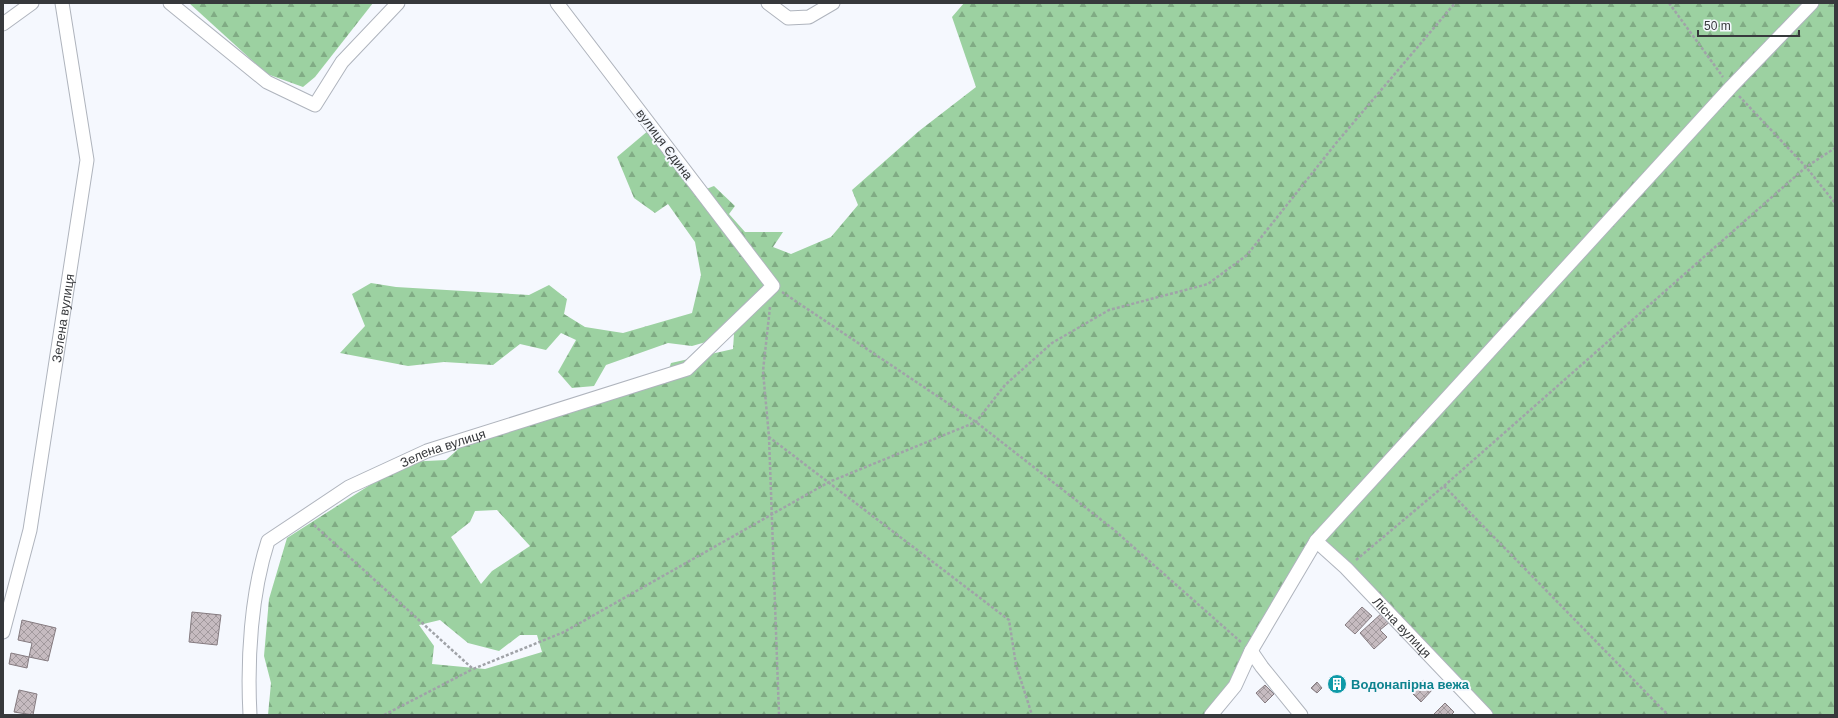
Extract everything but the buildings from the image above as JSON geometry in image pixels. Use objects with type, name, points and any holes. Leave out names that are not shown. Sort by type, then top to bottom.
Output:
[{"type":"street","points":[[3,24],[32,3]]},
{"type":"street","name":"Зелена вулиця","points":[[3,632],[30,530],[87,160],[62,3]]},
{"type":"street","points":[[170,3],[267,82],[315,105],[342,62],[398,3]]},
{"type":"street","name":"вулиця Єдина","points":[[557,3],[772,286]]},
{"type":"street","points":[[768,3],[788,18],[809,17],[834,3]]},
{"type":"street","points":[[1211,715],[1235,686],[1251,651],[1316,541],[1730,87],[1812,3]]},
{"type":"street","name":"Зелена вулиця","points":[[250,715],[248,676],[258,578],[268,540],[349,487],[427,451],[687,369],[772,286]]},
{"type":"street","name":"Лісна вулиця","points":[[1316,541],[1346,568],[1486,715]]},
{"type":"street","points":[[1251,651],[1301,715]]},
{"type":"path","points":[[384,715],[473,669],[564,632],[829,482],[976,422],[1005,385],[1052,343],[1109,310],[1208,284],[1247,255],[1337,142],[1455,3]]},
{"type":"path","points":[[1669,3],[1730,87],[1806,167],[1835,203]]},
{"type":"path","points":[[1346,568],[1444,486],[1806,167],[1835,148]]},
{"type":"path","points":[[779,715],[769,437],[762,371],[772,286],[976,422],[1113,529],[1251,651]]},
{"type":"path","points":[[769,437],[1009,620],[1016,665],[1032,715]]},
{"type":"path","points":[[1444,486],[1668,715]]},
{"type":"path","points":[[305,516],[473,669]]},
{"type":"green space","points":[[189,3],[373,3],[315,77],[303,87],[267,74]]},
{"type":"green space","points":[[964,3],[1835,3],[1835,715],[1486,715],[1316,541],[1211,715],[324,715],[324,713],[322,715],[268,715],[271,683],[264,656],[269,599],[287,538],[406,462],[446,460],[475,434],[668,372],[671,363],[733,349],[734,334],[692,346],[668,343],[606,365],[594,386],[572,388],[558,372],[576,340],[561,333],[546,350],[520,344],[493,365],[444,362],[408,366],[340,353],[365,326],[352,294],[371,283],[396,287],[529,295],[549,285],[567,299],[564,314],[585,327],[623,333],[692,313],[701,275],[695,242],[668,204],[655,213],[634,198],[617,157],[649,130],[696,193],[714,186],[735,206],[729,214],[745,232],[783,232],[773,247],[791,254],[831,237],[858,205],[852,190],[919,131],[976,87],[952,17]],"holes":[[[497,510],[530,546],[492,571],[481,584],[451,537],[470,522],[475,511]],[[440,620],[468,643],[499,651],[520,635],[537,635],[542,652],[485,669],[432,664],[434,646],[419,625]]]},
{"type":"place","name":"Водонапірна вежа","points":[[1337,684]]}]
